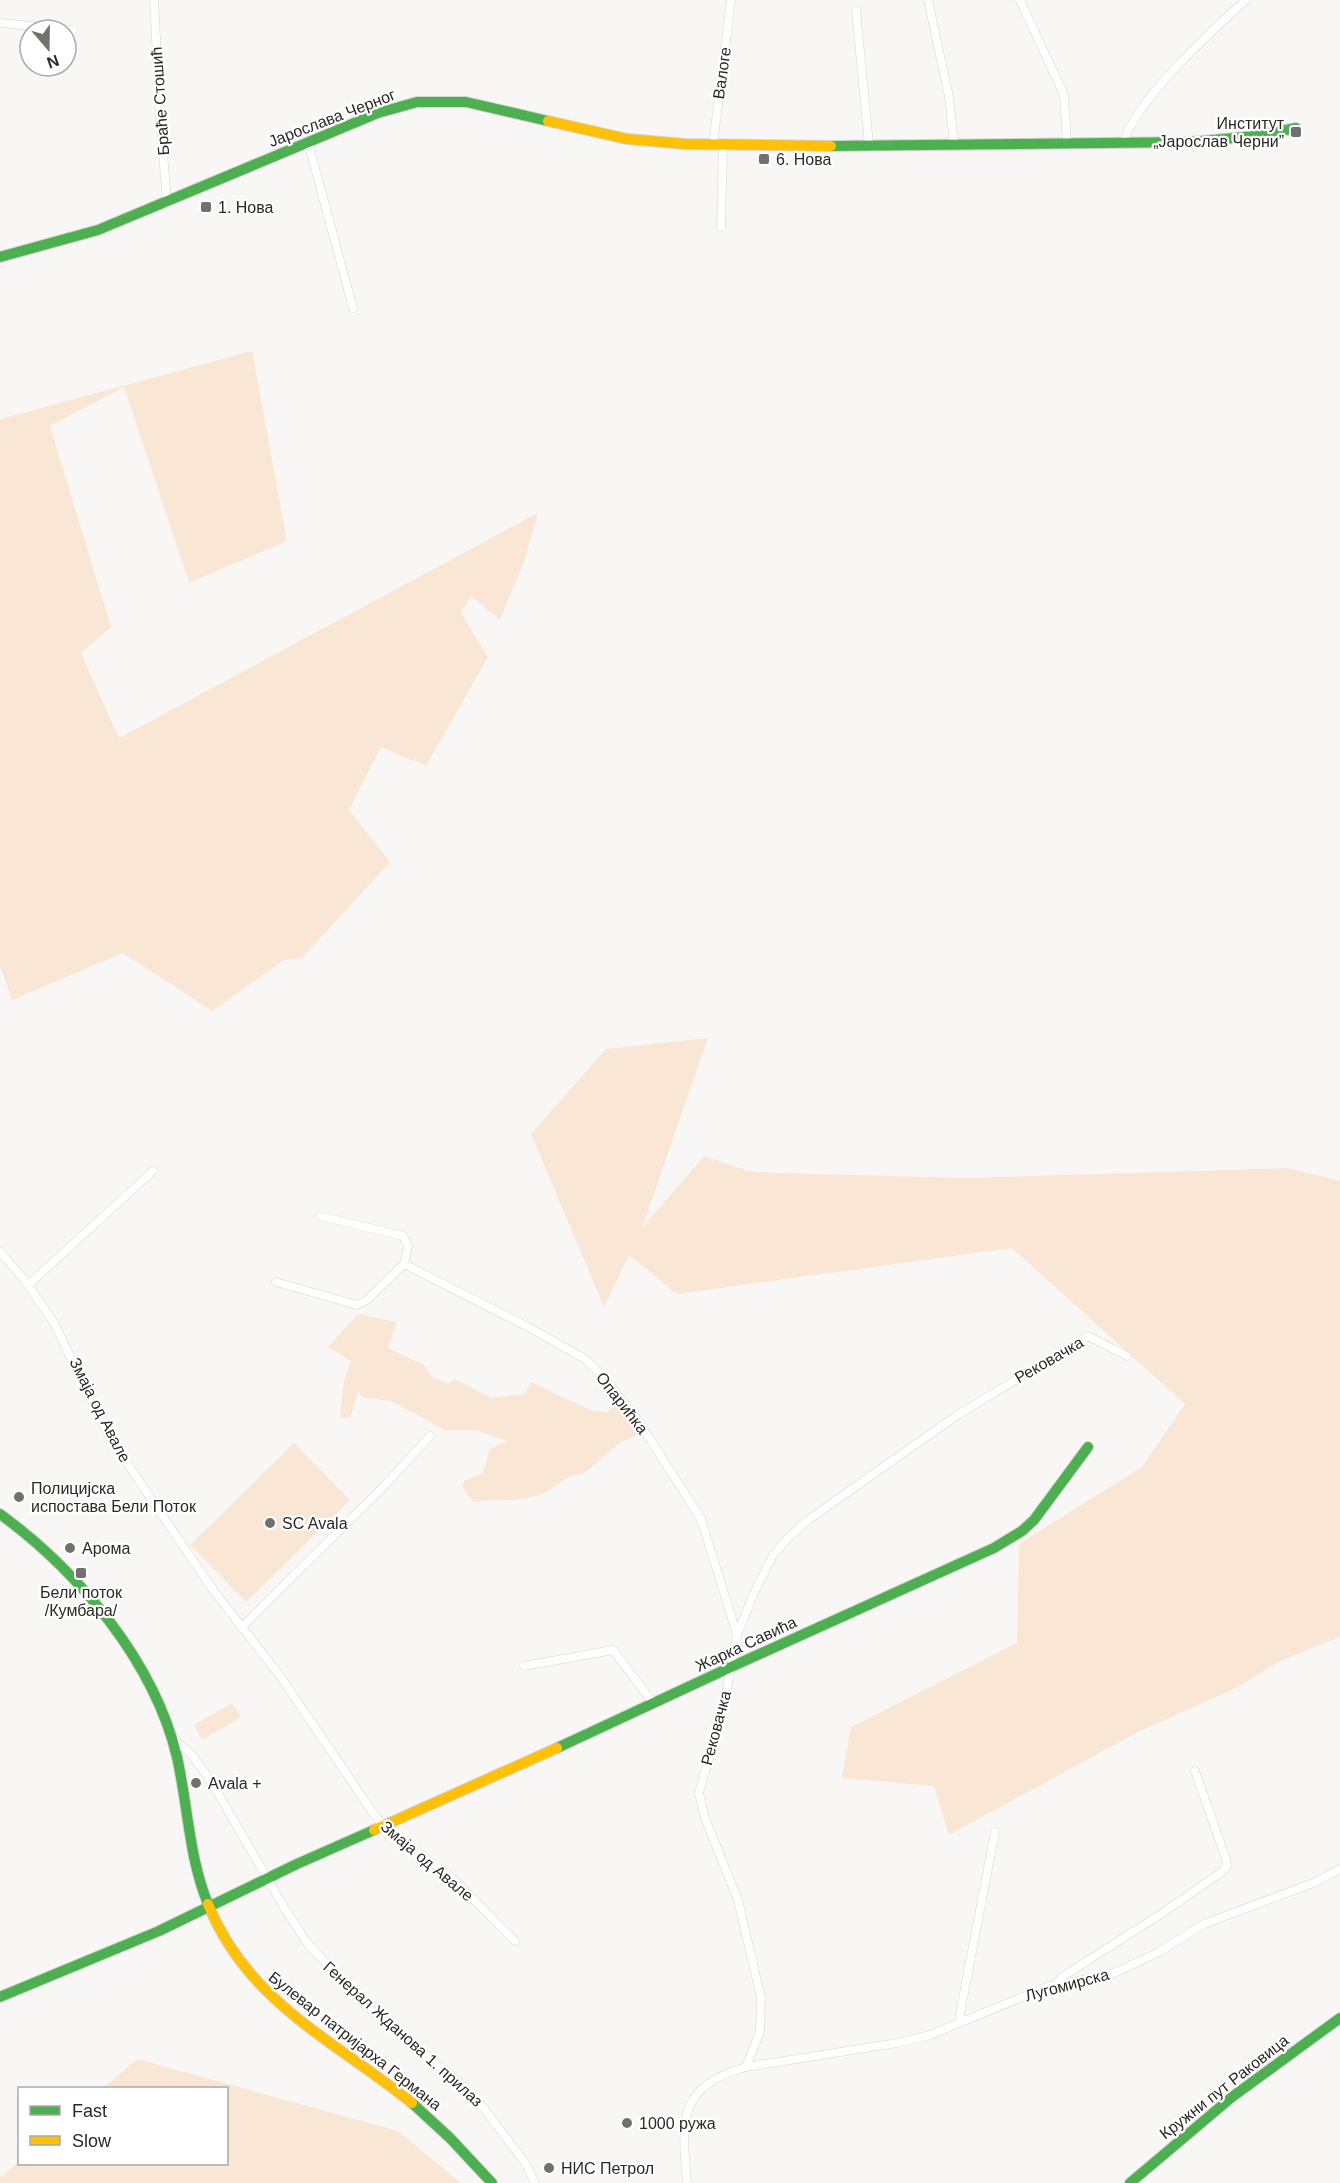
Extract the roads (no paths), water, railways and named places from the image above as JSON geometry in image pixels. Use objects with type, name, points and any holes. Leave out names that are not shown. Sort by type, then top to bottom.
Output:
[{"type":"street","name":"Браће Стошић","points":[[154,0],[167,203]]},
{"type":"street","name":"Валоге","points":[[721,227],[718,145],[731,0]]},
{"type":"street","points":[[928,0],[949,97],[954,145]]},
{"type":"street","points":[[1020,0],[1064,95],[1067,144]]},
{"type":"street","points":[[1123,144],[1131,126],[1157,90],[1212,30],[1246,0]]},
{"type":"street","points":[[856,10],[869,145]]},
{"type":"street","points":[[0,23],[18,25]]},
{"type":"street","name":"Јарослава Черног","points":[[0,257],[90,233],[167,203],[308,142],[397,107],[417,102],[440,101],[483,105],[627,139],[718,145],[1123,144],[1218,140],[1296,128]]},
{"type":"street","points":[[308,142],[353,308]]},
{"type":"street","points":[[28,1285],[153,1171]]},
{"type":"street","points":[[276,1282],[357,1305],[367,1300],[404,1264],[408,1246],[403,1236],[320,1216]]},
{"type":"street","name":"Змаја од Авале","points":[[0,1252],[28,1285],[54,1323],[110,1436],[213,1590],[280,1676],[383,1826],[453,1878],[516,1941]]},
{"type":"street","name":"Опарићка","points":[[404,1264],[585,1359],[603,1376],[639,1422],[701,1518],[737,1635]]},
{"type":"street","name":"Рековачка","points":[[746,2067],[760,2032],[761,1998],[738,1900],[705,1818],[699,1793],[723,1705],[737,1635],[773,1555],[789,1537],[833,1502],[979,1401],[1088,1336],[1127,1356]]},
{"type":"street","points":[[241,1628],[385,1485],[430,1436]]},
{"type":"street","name":"Жарка Савића","points":[[0,1997],[210,1907],[285,1868],[654,1704],[994,1548],[1022,1531],[1034,1520],[1088,1447]]},
{"type":"street","name":"Булевар патријарха Германа","points":[[0,1514],[12,1521],[43,1548],[74,1580],[108,1621],[149,1687],[171,1737],[178,1764],[199,1880],[210,1907],[239,1961],[255,1982],[294,2015],[415,2105],[492,2183]]},
{"type":"street","points":[[524,1666],[613,1650],[654,1704]]},
{"type":"street","name":"Генерал Жданова 1. прилаз","points":[[171,1737],[190,1753],[209,1778],[285,1910],[322,1961],[364,2004],[460,2083],[482,2106],[520,2156],[535,2183]]},
{"type":"street","points":[[1056,1984],[1062,1977],[1171,1908],[1227,1866],[1196,1771]]},
{"type":"street","points":[[961,2022],[960,2014],[995,1832]]},
{"type":"street","name":"Лугомирска","points":[[746,2067],[907,2041],[1056,1984],[1105,1976],[1160,1952],[1204,1924],[1313,1883],[1340,1869]]},
{"type":"street","name":"Кружни пут Раковица","points":[[1130,2183],[1239,2092],[1340,2018]]},
{"type":"street","points":[[687,2183],[683,2135],[687,2108],[713,2081],[746,2067]]},
{"type":"place","name":"Институт „Јарослав Черни”","points":[[1296,132]]},
{"type":"place","name":"6. Нова","points":[[764,159]]},
{"type":"place","name":"1. Нова","points":[[206,207]]},
{"type":"place","name":"Полицијска испостава Бели Поток","points":[[19,1497]]},
{"type":"place","name":"SC Avala","points":[[270,1523]]},
{"type":"place","name":"Арома","points":[[70,1548]]},
{"type":"place","name":"Бели поток /Кумбара/","points":[[81,1573]]},
{"type":"place","name":"Avala +","points":[[196,1783]]},
{"type":"place","name":"1000 ружа","points":[[627,2123]]},
{"type":"place","name":"НИС Петрол","points":[[549,2168]]}]
